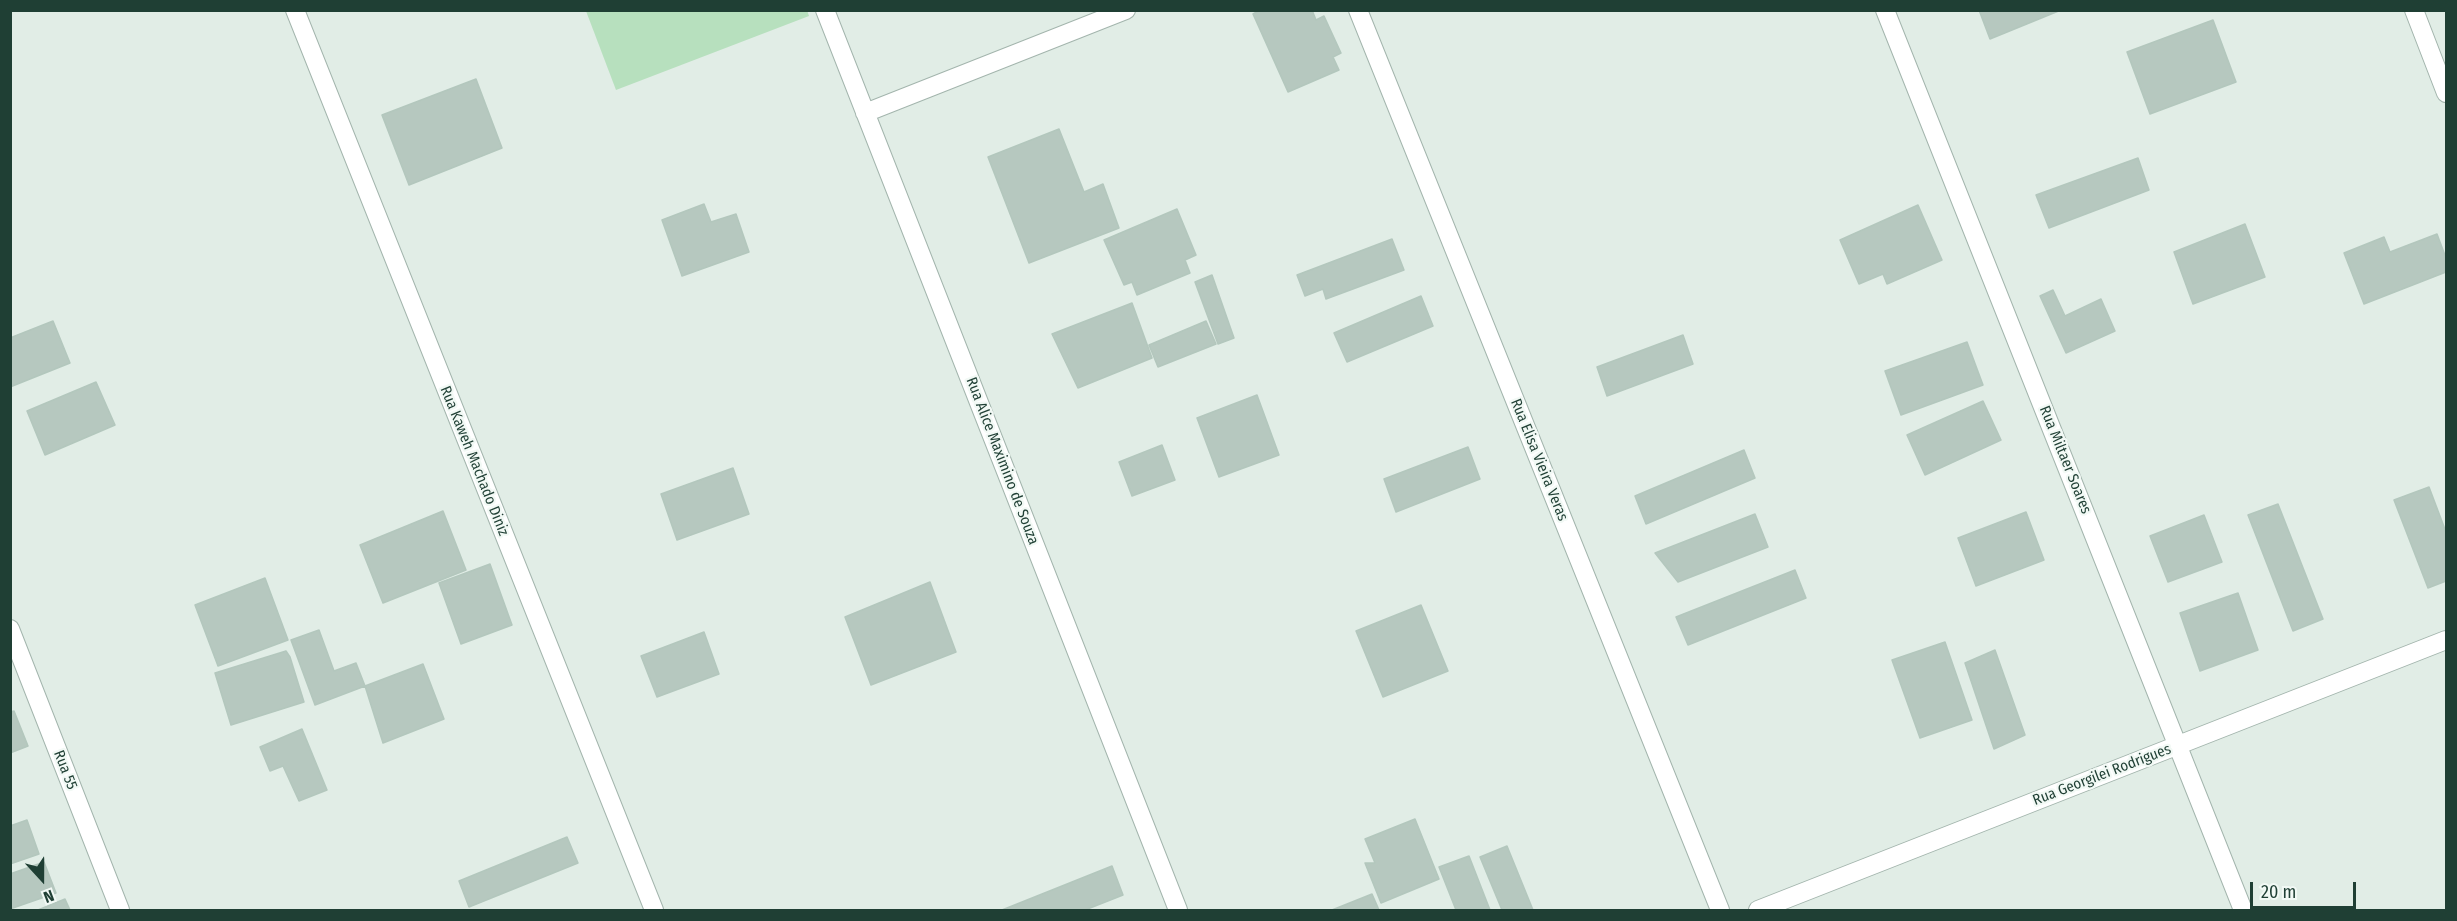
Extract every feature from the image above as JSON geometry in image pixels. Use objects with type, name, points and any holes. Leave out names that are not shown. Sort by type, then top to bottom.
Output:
[{"type":"street","name":"Rua Kaweh Machado Diniz","points":[[295,10],[654,910]]},
{"type":"street","name":"Rua Alice Maximino de Souza","points":[[825,10],[1178,910]]},
{"type":"street","points":[[865,113],[1126,10]]},
{"type":"street","name":"Rua Elisa Vieira Veras","points":[[1358,10],[1720,910]]},
{"type":"street","name":"Rua Miltaer Soares","points":[[1886,10],[2243,910]]},
{"type":"street","points":[[2414,10],[2446,93]]},
{"type":"street","name":"Rua 55","points":[[10,629],[120,910]]},
{"type":"street","name":"Rua Georgilei Rodrigues","points":[[1758,910],[2446,640]]},
{"type":"green space","points":[[807,10],[809,16],[616,90],[586,11]]},
{"type":"building","points":[[1260,10],[1312,10],[1316,20],[1324,16],[1341,53],[1333,57],[1339,70],[1288,92],[1253,14]]},
{"type":"building","points":[[1979,10],[2061,10],[1990,39]]},
{"type":"building","points":[[2213,20],[2236,82],[2150,114],[2127,52]]},
{"type":"building","points":[[476,79],[502,148],[409,185],[382,115]]},
{"type":"building","points":[[1059,129],[1084,192],[1103,184],[1119,228],[1029,263],[988,157]]},
{"type":"building","points":[[2138,158],[2149,190],[2049,228],[2036,195]]},
{"type":"building","points":[[704,204],[711,222],[736,214],[749,252],[682,276],[662,220]]},
{"type":"building","points":[[1918,205],[1942,260],[1887,284],[1883,274],[1859,284],[1840,240]]},
{"type":"building","points":[[1177,209],[1196,255],[1185,260],[1190,273],[1137,295],[1132,282],[1124,285],[1104,240]]},
{"type":"building","points":[[2245,224],[2265,277],[2193,304],[2174,252]]},
{"type":"building","points":[[2437,234],[2446,258],[2446,272],[2364,304],[2344,253],[2384,237],[2390,252]]},
{"type":"building","points":[[1392,239],[1404,270],[1326,299],[1323,289],[1305,296],[1297,275]]},
{"type":"building","points":[[1212,275],[1234,338],[1218,344],[1195,282]]},
{"type":"building","points":[[2053,290],[2065,316],[2101,299],[2115,331],[2066,353],[2040,296]]},
{"type":"building","points":[[1421,296],[1433,326],[1347,362],[1334,333]]},
{"type":"building","points":[[1132,303],[1152,358],[1078,388],[1052,334]]},
{"type":"building","points":[[53,321],[70,363],[10,387],[10,338]]},
{"type":"building","points":[[1206,321],[1216,344],[1158,367],[1149,345]]},
{"type":"building","points":[[1683,335],[1693,364],[1607,396],[1597,367]]},
{"type":"building","points":[[1967,342],[1983,385],[1901,415],[1885,371]]},
{"type":"building","points":[[96,382],[115,425],[45,455],[27,411]]},
{"type":"building","points":[[1257,395],[1279,455],[1219,477],[1197,418]]},
{"type":"building","points":[[1983,401],[2001,440],[1925,475],[1907,435]]},
{"type":"building","points":[[1162,445],[1175,480],[1132,496],[1119,462]]},
{"type":"building","points":[[1468,447],[1480,479],[1396,512],[1384,479]]},
{"type":"building","points":[[1744,450],[1755,478],[1646,524],[1635,496]]},
{"type":"building","points":[[733,468],[749,514],[677,540],[661,494]]},
{"type":"building","points":[[2429,487],[2446,532],[2446,581],[2428,588],[2394,500]]},
{"type":"building","points":[[2278,504],[2323,619],[2293,631],[2248,515]]},
{"type":"building","points":[[443,511],[466,570],[383,603],[360,545]]},
{"type":"building","points":[[2026,512],[2044,560],[1976,586],[1958,538]]},
{"type":"building","points":[[1755,514],[1768,547],[1678,582],[1655,553]]},
{"type":"building","points":[[2204,515],[2222,562],[2168,582],[2150,536]]},
{"type":"building","points":[[490,564],[512,625],[461,644],[439,583]]},
{"type":"building","points":[[1795,570],[1806,598],[1688,645],[1676,617]]},
{"type":"building","points":[[265,578],[288,640],[218,666],[195,605]]},
{"type":"building","points":[[930,582],[956,652],[871,685],[845,617]]},
{"type":"building","points":[[2238,593],[2258,650],[2200,671],[2180,613]]},
{"type":"building","points":[[1421,605],[1448,671],[1383,697],[1356,631]]},
{"type":"building","points":[[319,630],[334,671],[356,663],[365,686],[315,705],[291,640]]},
{"type":"building","points":[[704,632],[719,674],[657,697],[641,656]]},
{"type":"building","points":[[1945,642],[1972,720],[1920,738],[1892,660]]},
{"type":"building","points":[[1995,650],[2025,735],[1994,749],[1965,663]]},
{"type":"building","points":[[286,651],[304,702],[231,725],[215,673]]},
{"type":"building","points":[[423,664],[444,719],[383,743],[365,686]]},
{"type":"building","points":[[14,711],[28,746],[10,753],[10,712]]},
{"type":"building","points":[[302,729],[327,790],[299,801],[283,766],[270,771],[260,747]]},
{"type":"building","points":[[1415,819],[1439,879],[1381,903],[1365,863],[1375,863],[1365,839]]},
{"type":"building","points":[[27,820],[39,854],[10,864],[10,826]]},
{"type":"building","points":[[567,837],[578,863],[469,907],[459,881]]},
{"type":"building","points":[[1507,846],[1533,910],[1502,910],[1480,857]]},
{"type":"building","points":[[1469,856],[1490,910],[1456,910],[1439,867]]},
{"type":"building","points":[[44,862],[56,893],[10,909],[10,874]]},
{"type":"building","points":[[1112,866],[1123,895],[1085,910],[1002,910]]},
{"type":"building","points":[[1372,894],[1379,910],[1332,910]]},
{"type":"building","points":[[65,899],[70,910],[38,910]]}]
